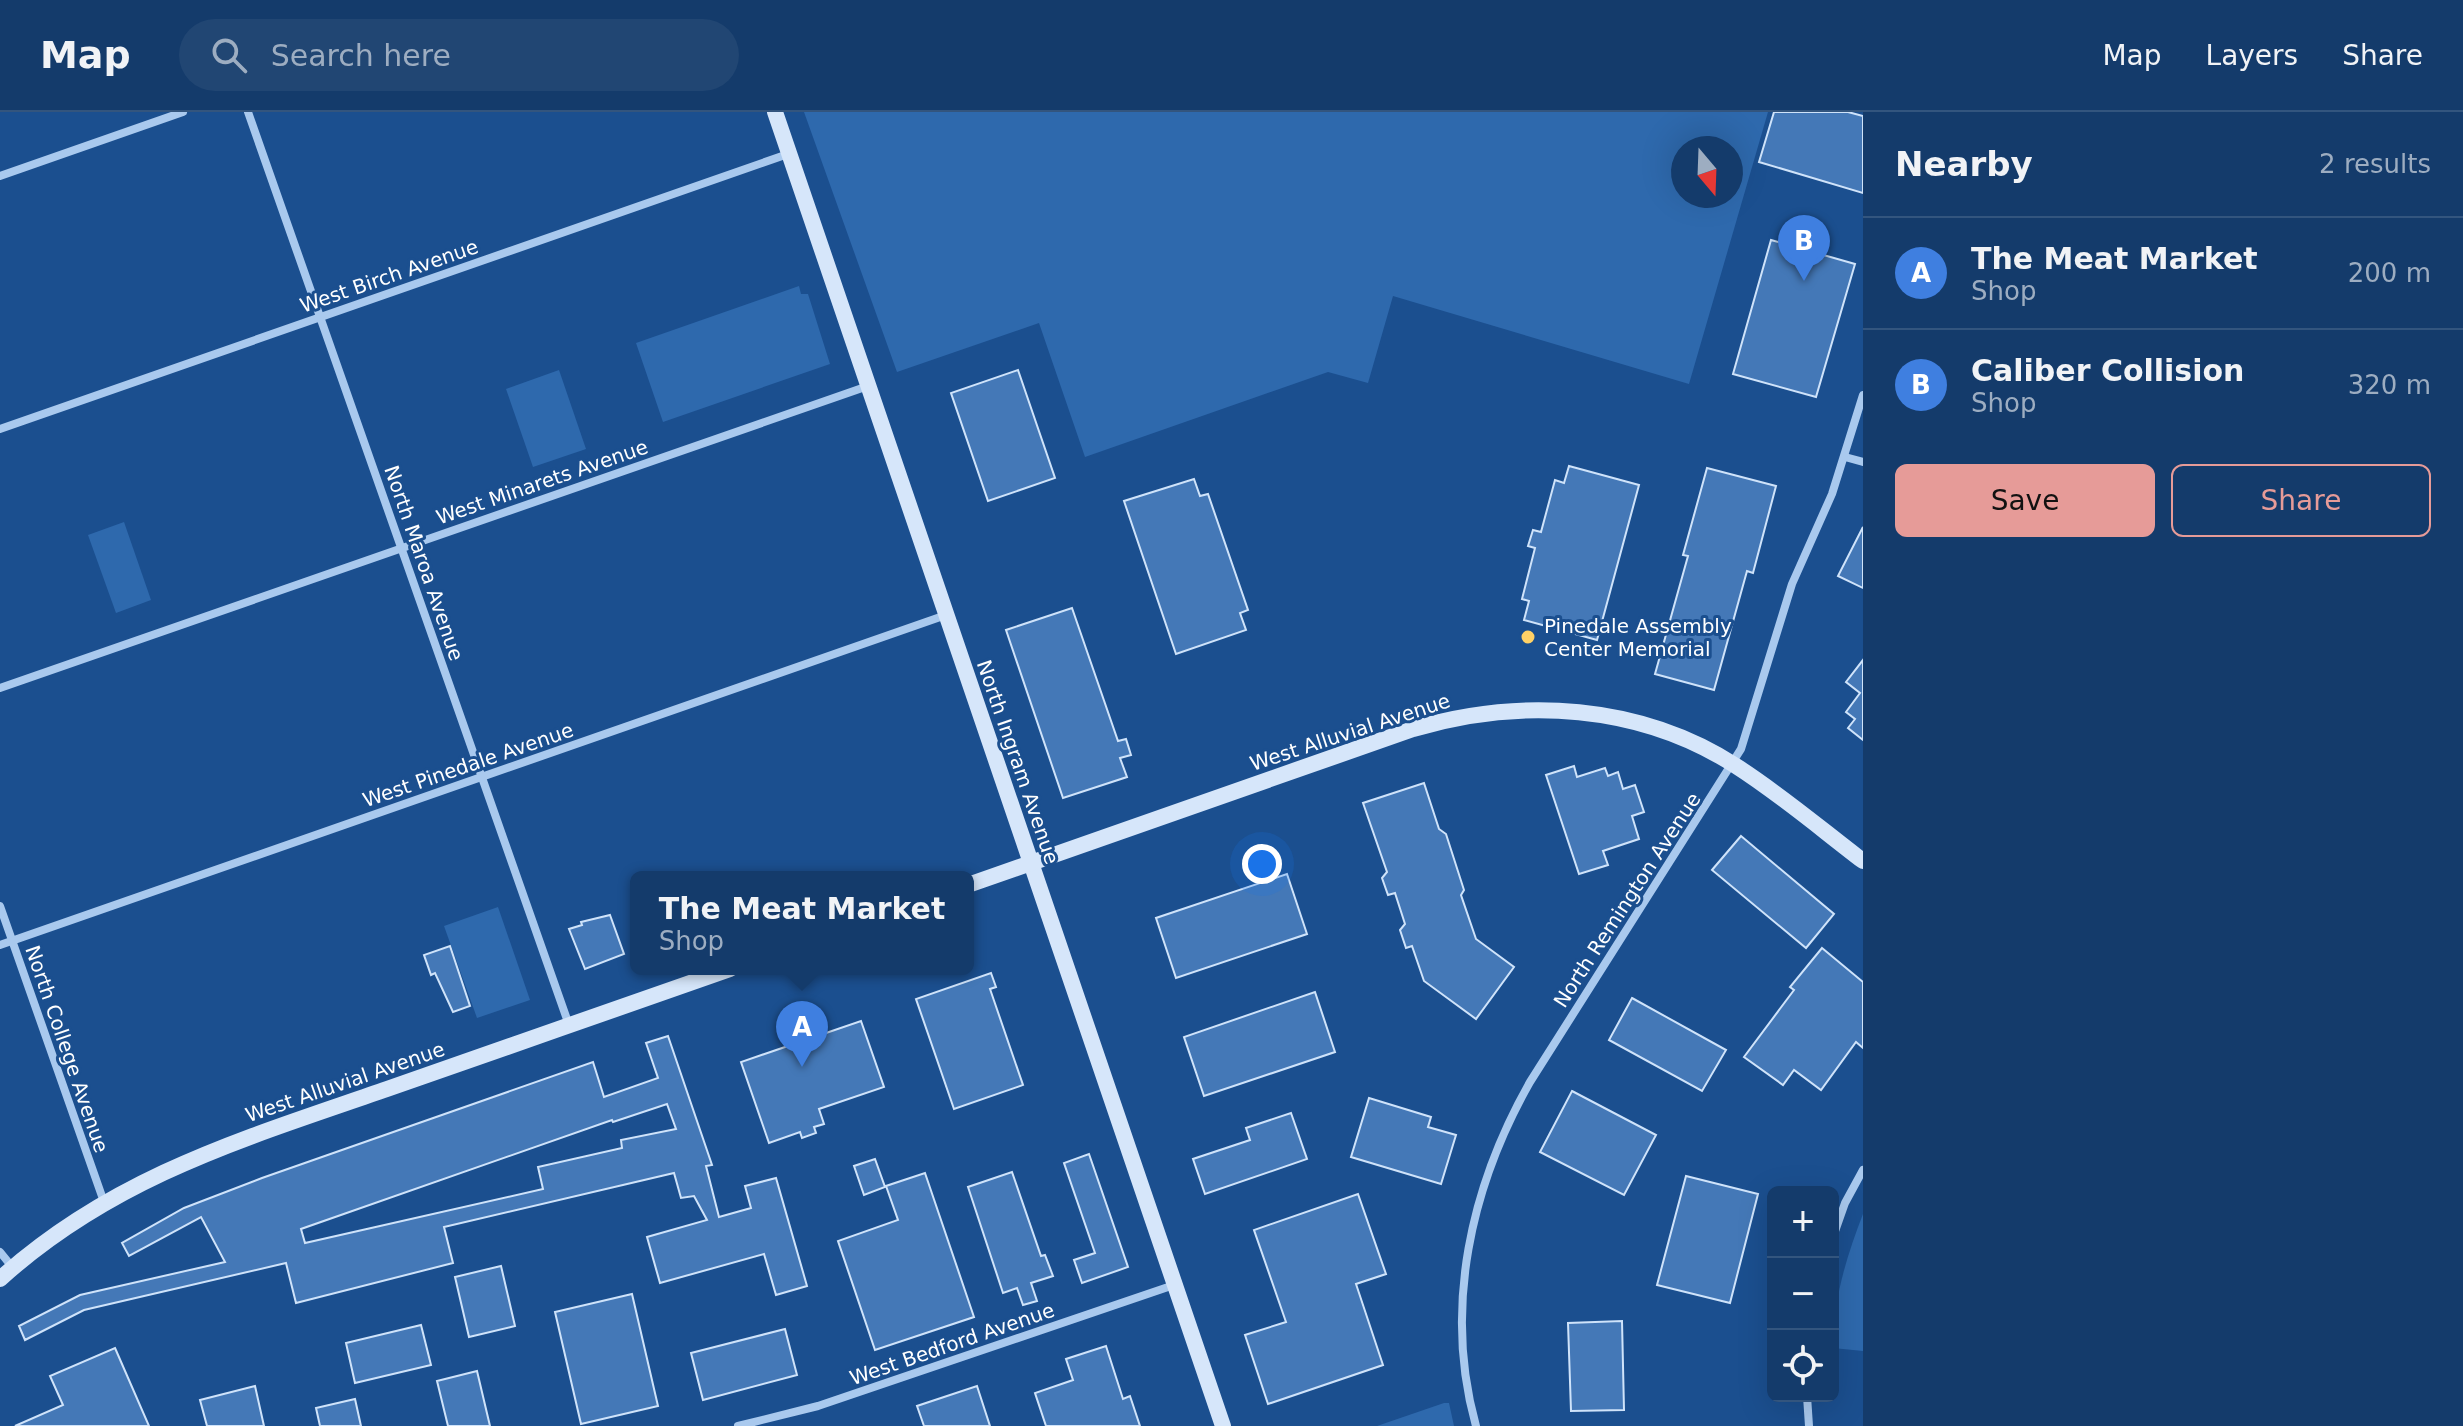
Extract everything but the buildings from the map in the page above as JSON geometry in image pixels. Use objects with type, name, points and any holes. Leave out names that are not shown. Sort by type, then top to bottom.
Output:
[{"type":"street","points":[[0,176],[183,112]]},
{"type":"street","name":"North Maroa Avenue","points":[[248,112],[569,1025]]},
{"type":"street","name":"North Ingram Avenue","points":[[775,112],[1223,1426]]},
{"type":"street","name":"West Birch Avenue","points":[[0,429],[789,153]]},
{"type":"street","name":"West Minarets Avenue","points":[[0,688],[868,386]]},
{"type":"street","name":"North Remington Avenue","points":[[1476,1426],[1464,1351],[1463,1292],[1471,1228],[1489,1168],[1530,1082],[1733,764],[1747,734],[1792,584],[1832,494],[1863,395]]},
{"type":"street","points":[[1845,457],[1863,462]]},
{"type":"street","name":"West Pinedale Avenue","points":[[0,945],[946,615]]},
{"type":"street","name":"West Alluvial Avenue","points":[[974,883],[1413,729],[1490,712],[1537,709],[1629,720],[1672,734],[1733,764],[1863,861]]},
{"type":"street","name":"North College Avenue","points":[[0,906],[104,1202]]},
{"type":"street","name":"West Alluvial Avenue","points":[[0,1252],[6,1273],[60,1230],[104,1202],[201,1154],[713,975]]},
{"type":"street","points":[[1839,1220],[1863,1170]]},
{"type":"street","name":"West Bedford Avenue","points":[[738,1426],[818,1406],[1174,1285]]},
{"type":"street","points":[[1807,1402],[1809,1426]]},
{"type":"shaded area","points":[[804,112],[1768,112],[1743,198],[1743,136],[1671,136],[1671,208],[1740,208],[1689,384],[1393,296],[1368,383],[1328,372],[1085,457],[1039,323],[897,372]]},
{"type":"shaded area","points":[[799,286],[801,294],[808,294],[830,364],[663,422],[636,343]]},
{"type":"shaded area","points":[[559,370],[586,449],[533,467],[506,389]]},
{"type":"shaded area","points":[[124,522],[151,600],[116,613],[88,535]]},
{"type":"shaded area","points":[[498,907],[530,1000],[477,1018],[444,926]]},
{"type":"shaded area","points":[[1863,1214],[1863,1351],[1839,1349],[1839,1294]]},
{"type":"shaded area","points":[[1449,1403],[1454,1426],[1377,1426]]},
{"type":"place","name":"Caliber Collision","points":[[1804,281]]},
{"type":"place","name":"Pinedale Assembly Center Memorial","points":[[1528,637]]},
{"type":"place","name":"The Meat Market","points":[[802,1067]]}]
